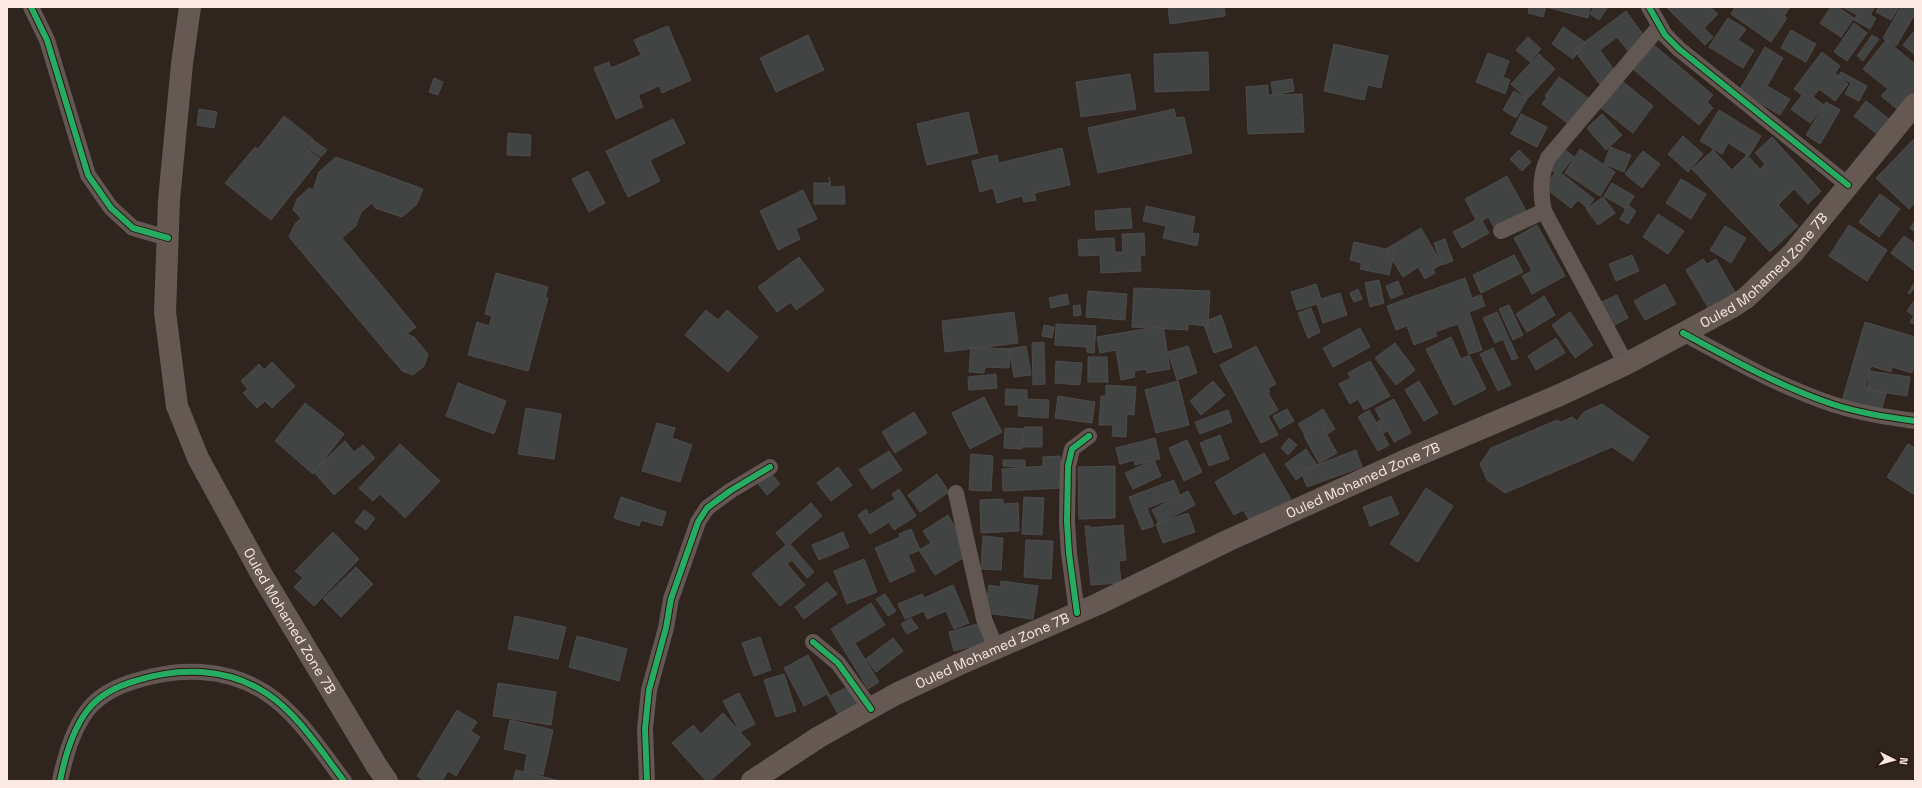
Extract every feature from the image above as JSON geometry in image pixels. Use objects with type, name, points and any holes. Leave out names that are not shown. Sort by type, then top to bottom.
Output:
[{"type":"main road","name":"Ouled Mohamed Zone 7B","points":[[190,7],[182,64],[172,161],[165,312],[177,406],[198,458],[264,577],[376,766],[387,781]]},
{"type":"main road","name":"Ouled Mohamed Zone 7B","points":[[752,781],[819,737],[904,691],[996,648],[1077,614],[1229,540],[1404,461],[1562,394],[1626,364],[1746,298],[1793,253],[1915,104]]},
{"type":"street","points":[[31,7],[47,40],[88,175],[111,208],[133,228],[168,238]]},
{"type":"street","points":[[1649,7],[1659,27],[1679,49],[1848,185]]},
{"type":"street","points":[[1626,364],[1544,212],[1542,182],[1544,167],[1548,158],[1659,27]]},
{"type":"street","points":[[1501,231],[1544,212]]},
{"type":"street","points":[[1683,333],[1776,382],[1832,404],[1873,415],[1915,421]]},
{"type":"street","points":[[1077,614],[1069,553],[1067,522],[1068,466],[1072,449],[1089,436]]},
{"type":"street","points":[[648,781],[645,729],[649,690],[666,628],[671,599],[698,522],[707,508],[730,491],[770,467]]},
{"type":"street","points":[[956,493],[984,619],[996,648]]},
{"type":"street","points":[[812,642],[838,663],[871,709]]},
{"type":"street","points":[[60,781],[64,759],[77,728],[90,707],[104,694],[123,685],[156,674],[181,671],[217,673],[239,680],[266,693],[298,721],[344,781]]},
{"type":"building","points":[[1168,7],[1224,7],[1225,16],[1170,24]]},
{"type":"building","points":[[1529,7],[1546,7],[1543,17],[1528,13]]},
{"type":"building","points":[[1546,7],[1590,7],[1588,18]]},
{"type":"building","points":[[1594,7],[1608,7],[1599,20],[1590,14]]},
{"type":"building","points":[[1666,7],[1710,7],[1718,14],[1704,28],[1713,37],[1705,45]]},
{"type":"building","points":[[1735,7],[1772,7],[1787,18],[1771,42],[1731,14]]},
{"type":"building","points":[[1773,7],[1790,7],[1785,15]]},
{"type":"building","points":[[1831,7],[1838,7],[1854,18],[1841,37],[1820,23]]},
{"type":"building","points":[[1842,7],[1875,7],[1870,15],[1876,18],[1870,29],[1854,20],[1857,15]]},
{"type":"building","points":[[1879,7],[1899,7],[1891,20],[1876,12]]},
{"type":"building","points":[[1901,7],[1911,7],[1915,9],[1915,14],[1896,46],[1883,38]]},
{"type":"building","points":[[1626,11],[1650,44],[1633,57],[1617,37],[1600,50],[1617,74],[1601,86],[1574,50]]},
{"type":"building","points":[[1728,18],[1746,29],[1738,40],[1754,50],[1743,68],[1709,47]]},
{"type":"building","points":[[1854,23],[1867,33],[1847,61],[1834,52]]},
{"type":"building","points":[[668,26],[691,80],[662,93],[659,86],[638,95],[643,107],[616,119],[594,68],[609,62],[611,68],[641,55],[634,40]]},
{"type":"building","points":[[1563,27],[1585,42],[1573,59],[1552,44]]},
{"type":"building","points":[[1791,30],[1816,44],[1806,62],[1781,48]]},
{"type":"building","points":[[1915,30],[1915,55],[1903,45]]},
{"type":"building","points":[[808,35],[824,70],[776,92],[760,58]]},
{"type":"building","points":[[1872,35],[1879,39],[1863,61],[1857,56]]},
{"type":"building","points":[[1528,37],[1541,49],[1530,62],[1516,50]]},
{"type":"building","points":[[1886,40],[1915,64],[1915,96],[1902,113],[1881,96],[1888,89],[1863,69]]},
{"type":"building","points":[[1334,44],[1388,56],[1381,88],[1368,85],[1364,100],[1324,91]]},
{"type":"building","points":[[1654,45],[1713,95],[1707,102],[1713,108],[1699,125],[1634,70]]},
{"type":"building","points":[[1765,47],[1783,58],[1767,86],[1790,99],[1780,115],[1739,91]]},
{"type":"building","points":[[1208,52],[1209,90],[1155,92],[1154,54]]},
{"type":"building","points":[[1822,52],[1840,66],[1835,73],[1848,84],[1835,101],[1819,89],[1813,97],[1824,105],[1810,123],[1791,109],[1802,95],[1794,89]]},
{"type":"building","points":[[1488,53],[1509,61],[1503,77],[1510,80],[1505,94],[1476,82]]},
{"type":"building","points":[[1539,54],[1555,69],[1527,99],[1511,84]]},
{"type":"building","points":[[1841,72],[1867,86],[1859,101],[1845,94],[1851,83],[1839,76]]},
{"type":"building","points":[[1130,74],[1136,109],[1081,117],[1076,82]]},
{"type":"building","points":[[1559,77],[1598,105],[1578,131],[1542,104],[1547,97],[1545,96]]},
{"type":"building","points":[[434,78],[443,82],[438,95],[429,92]]},
{"type":"building","points":[[1292,79],[1294,91],[1273,95],[1271,82]]},
{"type":"building","points":[[1622,81],[1653,106],[1633,133],[1601,108]]},
{"type":"building","points":[[1268,85],[1268,95],[1302,94],[1304,132],[1248,134],[1246,87]]},
{"type":"building","points":[[1514,91],[1527,99],[1516,118],[1503,110]]},
{"type":"building","points":[[1866,101],[1889,119],[1877,134],[1854,116]]},
{"type":"building","points":[[1826,102],[1840,110],[1820,144],[1806,135]]},
{"type":"building","points":[[199,109],[217,112],[214,128],[197,125]]},
{"type":"building","points":[[1174,109],[1176,118],[1184,117],[1192,153],[1098,173],[1088,128]]},
{"type":"building","points":[[1719,110],[1761,136],[1749,156],[1728,143],[1722,154],[1700,141]]},
{"type":"building","points":[[968,112],[978,153],[927,165],[917,124]]},
{"type":"building","points":[[1521,114],[1547,127],[1537,147],[1511,134]]},
{"type":"building","points":[[1602,114],[1622,135],[1606,150],[1587,128]]},
{"type":"building","points":[[284,116],[313,139],[306,148],[320,159],[271,220],[225,183],[255,147],[258,149]]},
{"type":"building","points":[[673,119],[685,143],[650,160],[660,181],[628,197],[606,151]]},
{"type":"building","points":[[508,133],[531,135],[530,156],[507,155]]},
{"type":"building","points":[[1683,136],[1703,154],[1688,172],[1668,154]]},
{"type":"building","points":[[1772,137],[1821,191],[1808,204],[1794,189],[1778,205],[1798,226],[1770,252],[1692,169],[1713,150],[1732,170],[1747,155],[1760,169],[1765,164],[1755,153]]},
{"type":"building","points":[[1915,138],[1915,203],[1909,209],[1876,178]]},
{"type":"building","points":[[313,140],[327,150],[321,157],[308,148]]},
{"type":"building","points":[[1610,147],[1631,155],[1624,172],[1604,164]]},
{"type":"building","points":[[1062,148],[1070,185],[1034,193],[1036,200],[1024,202],[1022,196],[997,203],[993,188],[980,192],[972,161],[997,155],[999,163]]},
{"type":"building","points":[[1563,148],[1574,157],[1561,173],[1594,199],[1587,208],[1578,200],[1571,208],[1544,187],[1555,173],[1547,167]]},
{"type":"building","points":[[1580,149],[1615,172],[1600,196],[1565,173]]},
{"type":"building","points":[[1519,150],[1531,162],[1522,171],[1510,159]]},
{"type":"building","points":[[1643,151],[1660,164],[1642,188],[1625,174]]},
{"type":"building","points":[[336,157],[423,189],[417,204],[402,217],[375,208],[372,203],[361,212],[356,226],[342,238],[416,327],[407,334],[414,337],[428,354],[424,366],[413,375],[402,371],[289,237],[295,224],[301,218],[293,210],[297,199],[309,188],[313,190],[319,172]]},
{"type":"building","points":[[588,171],[605,203],[589,212],[572,179]]},
{"type":"building","points":[[1507,176],[1530,218],[1499,235],[1488,217],[1482,221],[1489,233],[1462,248],[1453,232],[1476,220],[1465,199]]},
{"type":"building","points":[[829,177],[831,187],[844,186],[845,204],[814,204],[814,183],[830,183]]},
{"type":"building","points":[[1681,179],[1706,194],[1691,219],[1666,203]]},
{"type":"building","points":[[1612,183],[1634,196],[1626,209],[1604,196]]},
{"type":"building","points":[[803,190],[817,219],[796,229],[800,239],[778,250],[760,211]]},
{"type":"building","points":[[1880,194],[1900,209],[1879,237],[1859,222]]},
{"type":"building","points":[[1603,197],[1615,213],[1598,225],[1586,209]]},
{"type":"building","points":[[1628,205],[1636,211],[1628,224],[1620,219]]},
{"type":"building","points":[[1146,206],[1195,217],[1192,233],[1199,234],[1197,246],[1163,238],[1166,226],[1143,221]]},
{"type":"building","points":[[1130,208],[1132,228],[1096,230],[1095,211]]},
{"type":"building","points":[[1658,214],[1684,231],[1668,254],[1643,237]]},
{"type":"building","points":[[1915,221],[1915,232],[1910,228]]},
{"type":"building","points":[[1537,225],[1565,276],[1532,294],[1522,276],[1532,271],[1514,238]]},
{"type":"building","points":[[1849,225],[1887,250],[1867,281],[1829,256]]},
{"type":"building","points":[[1725,226],[1746,238],[1731,263],[1710,250]]},
{"type":"building","points":[[1421,228],[1442,264],[1433,269],[1435,273],[1425,279],[1418,267],[1403,277],[1386,249]]},
{"type":"building","points":[[1144,233],[1145,255],[1140,255],[1141,271],[1101,273],[1100,255],[1079,256],[1078,240],[1114,238],[1115,252],[1123,252],[1122,234]]},
{"type":"building","points":[[1904,236],[1915,244],[1915,271],[1891,253]]},
{"type":"building","points":[[1445,239],[1453,261],[1442,265],[1434,243]]},
{"type":"building","points":[[1354,242],[1395,251],[1389,275],[1360,269],[1362,263],[1350,260]]},
{"type":"building","points":[[1514,255],[1523,272],[1481,293],[1473,275]]},
{"type":"building","points":[[1632,255],[1639,271],[1616,281],[1609,264]]},
{"type":"building","points":[[799,257],[824,290],[796,310],[791,302],[777,312],[758,287]]},
{"type":"building","points":[[1703,259],[1707,264],[1716,259],[1736,294],[1709,309],[1686,270]]},
{"type":"building","points":[[496,273],[548,287],[545,298],[548,298],[528,371],[468,355],[477,322],[489,326],[492,316],[485,314]]},
{"type":"building","points":[[1465,278],[1472,298],[1481,295],[1485,306],[1469,312],[1482,350],[1469,354],[1458,324],[1435,332],[1437,336],[1414,345],[1407,326],[1396,330],[1387,306]]},
{"type":"building","points":[[1379,280],[1384,303],[1370,307],[1365,283]]},
{"type":"building","points":[[1398,281],[1403,294],[1391,299],[1386,286]]},
{"type":"building","points":[[1915,282],[1915,286],[1910,294],[1908,293]]},
{"type":"building","points":[[1316,284],[1321,299],[1340,293],[1347,315],[1323,323],[1317,304],[1297,310],[1291,292]]},
{"type":"building","points":[[1665,284],[1676,304],[1645,320],[1634,301]]},
{"type":"building","points":[[1134,288],[1210,291],[1208,326],[1188,324],[1188,330],[1132,327]]},
{"type":"building","points":[[1358,289],[1362,299],[1354,302],[1350,293]]},
{"type":"building","points":[[1088,291],[1127,294],[1125,320],[1086,317]]},
{"type":"building","points":[[1067,294],[1069,304],[1051,308],[1049,298]]},
{"type":"building","points":[[1617,295],[1628,318],[1609,328],[1597,304]]},
{"type":"building","points":[[1544,296],[1555,315],[1527,332],[1516,314]]},
{"type":"building","points":[[1914,301],[1915,325],[1910,322],[1914,316],[1907,311]]},
{"type":"building","points":[[1080,305],[1081,315],[1074,316],[1073,306]]},
{"type":"building","points":[[1509,305],[1523,335],[1513,340],[1499,309]]},
{"type":"building","points":[[1311,308],[1320,332],[1308,338],[1298,313]]},
{"type":"building","points":[[706,310],[718,320],[727,310],[758,337],[728,372],[685,335]]},
{"type":"building","points":[[1014,312],[1018,343],[945,352],[942,321]]},
{"type":"building","points":[[1497,312],[1518,358],[1512,360],[1503,339],[1495,343],[1483,318]]},
{"type":"building","points":[[1570,312],[1593,345],[1575,358],[1552,325]]},
{"type":"building","points":[[1221,315],[1232,347],[1214,353],[1203,322]]},
{"type":"building","points":[[1865,322],[1915,337],[1915,362],[1912,373],[1892,367],[1891,372],[1871,366],[1865,387],[1886,393],[1881,412],[1842,401]]},
{"type":"building","points":[[1056,324],[1096,326],[1094,353],[1087,352],[1087,347],[1055,345]]},
{"type":"building","points":[[1044,325],[1054,327],[1052,338],[1042,336]]},
{"type":"building","points":[[1163,326],[1170,369],[1147,373],[1146,369],[1134,371],[1135,377],[1121,380],[1116,350],[1100,353],[1097,337]]},
{"type":"building","points":[[1360,328],[1370,347],[1333,367],[1323,348]]},
{"type":"building","points":[[1451,337],[1461,359],[1469,355],[1486,389],[1454,405],[1426,349]]},
{"type":"building","points":[[1556,338],[1565,353],[1536,370],[1528,356]]},
{"type":"building","points":[[1044,342],[1045,384],[1033,385],[1032,343]]},
{"type":"building","points":[[1395,343],[1415,370],[1396,385],[1375,358]]},
{"type":"building","points":[[1026,346],[1031,375],[1014,377],[1009,349]]},
{"type":"building","points":[[1188,346],[1197,373],[1177,380],[1168,352]]},
{"type":"building","points":[[1256,346],[1276,384],[1268,388],[1270,392],[1268,393],[1278,410],[1268,416],[1278,435],[1261,443],[1220,365]]},
{"type":"building","points":[[971,347],[1010,349],[1009,368],[985,367],[984,373],[969,372]]},
{"type":"building","points":[[1493,348],[1511,385],[1498,391],[1480,354]]},
{"type":"building","points":[[1088,357],[1107,357],[1108,382],[1088,382]]},
{"type":"building","points":[[1056,361],[1082,363],[1080,385],[1055,383]]},
{"type":"building","points":[[1370,361],[1390,396],[1364,410],[1358,399],[1350,404],[1339,384],[1351,378],[1348,373]]},
{"type":"building","points":[[272,362],[295,386],[272,408],[265,401],[257,408],[243,393],[248,389],[241,381],[259,364],[264,370]]},
{"type":"building","points":[[1870,371],[1910,377],[1907,396],[1867,390]]},
{"type":"building","points":[[996,374],[997,388],[969,390],[968,377]]},
{"type":"building","points":[[1178,381],[1189,425],[1156,433],[1145,390]]},
{"type":"building","points":[[1213,381],[1225,395],[1201,415],[1190,401]]},
{"type":"building","points":[[1419,381],[1438,413],[1424,421],[1405,390]]},
{"type":"building","points":[[458,383],[506,401],[494,434],[446,416]]},
{"type":"building","points":[[1106,385],[1136,387],[1134,415],[1127,414],[1126,437],[1112,436],[1113,425],[1099,425],[1101,396],[1106,396]]},
{"type":"building","points":[[1006,389],[1027,390],[1027,399],[1049,400],[1048,418],[1018,416],[1019,405],[1005,405]]},
{"type":"building","points":[[1058,396],[1095,402],[1092,423],[1055,418]]},
{"type":"building","points":[[984,397],[1002,432],[970,449],[952,413]]},
{"type":"building","points":[[1394,399],[1411,433],[1394,442],[1388,431],[1383,433],[1377,422],[1381,420],[1375,409]]},
{"type":"building","points":[[305,403],[344,434],[313,474],[275,441]]},
{"type":"building","points":[[1602,404],[1649,437],[1633,461],[1612,447],[1505,493],[1487,480],[1480,464],[1491,448],[1557,420],[1561,422],[1572,417],[1577,421],[1584,412]]},
{"type":"building","points":[[526,408],[561,414],[554,459],[518,454]]},
{"type":"building","points":[[1287,409],[1294,421],[1280,429],[1273,416]]},
{"type":"building","points":[[1323,409],[1335,429],[1327,434],[1321,425],[1305,435],[1298,424]]},
{"type":"building","points":[[1228,410],[1232,422],[1200,434],[1195,422]]},
{"type":"building","points":[[1369,410],[1389,445],[1378,451],[1358,417]]},
{"type":"building","points":[[914,412],[927,433],[895,453],[882,432]]},
{"type":"building","points":[[657,423],[675,428],[672,438],[692,445],[680,482],[642,471]]},
{"type":"building","points":[[1322,426],[1337,453],[1319,463],[1304,436]]},
{"type":"building","points":[[1024,427],[1042,427],[1042,447],[1023,447]]},
{"type":"building","points":[[1005,428],[1023,429],[1022,449],[1004,448]]},
{"type":"building","points":[[1220,435],[1229,459],[1209,466],[1200,443]]},
{"type":"building","points":[[1155,438],[1160,459],[1135,465],[1134,460],[1120,464],[1116,448]]},
{"type":"building","points":[[1289,438],[1297,445],[1288,455],[1281,448]]},
{"type":"building","points":[[1187,440],[1202,472],[1184,481],[1169,448]]},
{"type":"building","points":[[345,441],[354,452],[363,445],[375,458],[334,495],[313,471]]},
{"type":"building","points":[[400,444],[440,481],[405,518],[380,494],[373,501],[359,488]]},
{"type":"building","points":[[1908,444],[1915,448],[1915,495],[1887,477]]},
{"type":"building","points":[[1306,449],[1317,465],[1296,480],[1285,464]]},
{"type":"building","points":[[1356,450],[1362,467],[1307,487],[1301,471]]},
{"type":"building","points":[[889,451],[902,470],[872,489],[859,470]]},
{"type":"building","points":[[1264,453],[1291,499],[1251,523],[1243,510],[1234,515],[1215,482]]},
{"type":"building","points":[[971,454],[993,456],[991,491],[969,490]]},
{"type":"building","points":[[1060,456],[1062,488],[1003,491],[1002,469],[1043,466],[1043,457]]},
{"type":"building","points":[[1003,460],[1025,460],[1025,467],[1003,466]]},
{"type":"building","points":[[1154,460],[1161,476],[1133,489],[1125,473]]},
{"type":"building","points":[[1115,466],[1115,518],[1079,519],[1078,467]]},
{"type":"building","points":[[838,467],[852,485],[831,501],[817,483]]},
{"type":"building","points":[[771,473],[780,484],[767,495],[758,484]]},
{"type":"building","points":[[937,474],[949,492],[920,512],[908,495]]},
{"type":"building","points":[[1174,480],[1180,496],[1147,508],[1154,526],[1142,530],[1129,497]]},
{"type":"building","points":[[1426,488],[1453,506],[1418,562],[1390,544]]},
{"type":"building","points":[[899,489],[916,516],[894,530],[889,522],[870,534],[858,515],[866,509],[869,515],[895,499],[892,494]]},
{"type":"building","points":[[1188,491],[1195,505],[1159,524],[1152,510]]},
{"type":"building","points":[[1391,496],[1399,514],[1370,526],[1363,507]]},
{"type":"building","points":[[621,497],[666,512],[662,526],[641,520],[639,526],[614,518]]},
{"type":"building","points":[[1024,497],[1044,498],[1042,535],[1022,534]]},
{"type":"building","points":[[1003,499],[1003,504],[1018,503],[1019,531],[981,533],[980,500]]},
{"type":"building","points":[[811,503],[822,516],[790,544],[814,572],[807,578],[792,560],[787,564],[805,585],[780,606],[752,574],[786,545],[776,533]]},
{"type":"building","points":[[364,510],[375,518],[366,530],[355,522]]},
{"type":"building","points":[[1188,513],[1195,532],[1163,543],[1156,524]]},
{"type":"building","points":[[948,515],[971,553],[935,575],[919,550],[931,543],[923,531]]},
{"type":"building","points":[[1123,525],[1126,560],[1119,561],[1121,583],[1091,585],[1085,526],[1090,526],[1090,528]]},
{"type":"building","points":[[911,529],[920,550],[908,555],[915,571],[890,582],[875,548],[900,537],[899,534]]},
{"type":"building","points":[[333,532],[359,559],[314,606],[294,587],[303,578],[295,571]]},
{"type":"building","points":[[843,532],[849,547],[819,560],[812,545]]},
{"type":"building","points":[[983,536],[1003,538],[1001,570],[981,569]]},
{"type":"building","points":[[1026,540],[1053,541],[1051,579],[1024,577]]},
{"type":"building","points":[[864,559],[877,592],[847,604],[834,571]]},
{"type":"building","points":[[356,567],[373,584],[341,617],[323,599]]},
{"type":"building","points":[[1001,581],[1038,586],[1033,619],[985,613],[989,585],[1000,587]]},
{"type":"building","points":[[827,582],[837,594],[804,619],[795,607]]},
{"type":"building","points":[[953,585],[969,623],[954,629],[946,611],[927,619],[924,611],[905,619],[898,604],[922,594],[924,598]]},
{"type":"building","points":[[885,594],[896,611],[888,616],[876,599]]},
{"type":"building","points":[[871,603],[885,625],[855,643],[879,682],[868,689],[831,629]]},
{"type":"building","points":[[515,616],[566,627],[558,659],[508,649]]},
{"type":"building","points":[[911,618],[918,628],[907,634],[901,624]]},
{"type":"building","points":[[984,622],[989,642],[954,651],[949,632]]},
{"type":"building","points":[[577,636],[627,649],[619,681],[569,667]]},
{"type":"building","points":[[760,637],[771,670],[754,676],[742,643]]},
{"type":"building","points":[[893,638],[903,651],[876,672],[866,659]]},
{"type":"building","points":[[808,655],[830,696],[849,686],[858,703],[838,714],[827,694],[804,706],[784,668]]},
{"type":"building","points":[[784,674],[796,711],[776,717],[764,680]]},
{"type":"building","points":[[498,683],[556,692],[551,725],[493,716]]},
{"type":"building","points":[[739,693],[755,724],[740,732],[723,701]]},
{"type":"building","points":[[457,710],[477,722],[471,731],[480,737],[456,776],[448,771],[442,781],[425,781],[417,776]]},
{"type":"building","points":[[723,713],[751,744],[710,781],[706,781],[672,743],[693,725],[701,734]]},
{"type":"building","points":[[510,720],[553,730],[543,775],[524,771],[527,754],[504,749]]},
{"type":"building","points":[[516,770],[560,781],[513,781]]},
{"type":"cycle path","points":[[31,7],[47,40],[88,175],[111,208],[133,228],[168,238]]},
{"type":"cycle path","points":[[1649,7],[1665,35],[1679,49],[1848,185]]},
{"type":"cycle path","points":[[1683,333],[1756,372],[1812,397],[1852,410],[1915,421]]},
{"type":"cycle path","points":[[1077,613],[1069,553],[1067,522],[1068,466],[1072,449],[1089,436]]},
{"type":"cycle path","points":[[647,781],[645,729],[649,690],[666,628],[671,599],[698,522],[707,508],[730,491],[770,467]]},
{"type":"cycle path","points":[[813,642],[838,663],[871,709]]},
{"type":"cycle path","points":[[60,781],[67,752],[79,723],[96,701],[111,690],[129,683],[151,676],[185,672],[202,672],[235,678],[251,684],[266,693],[299,722],[344,781]]}]
